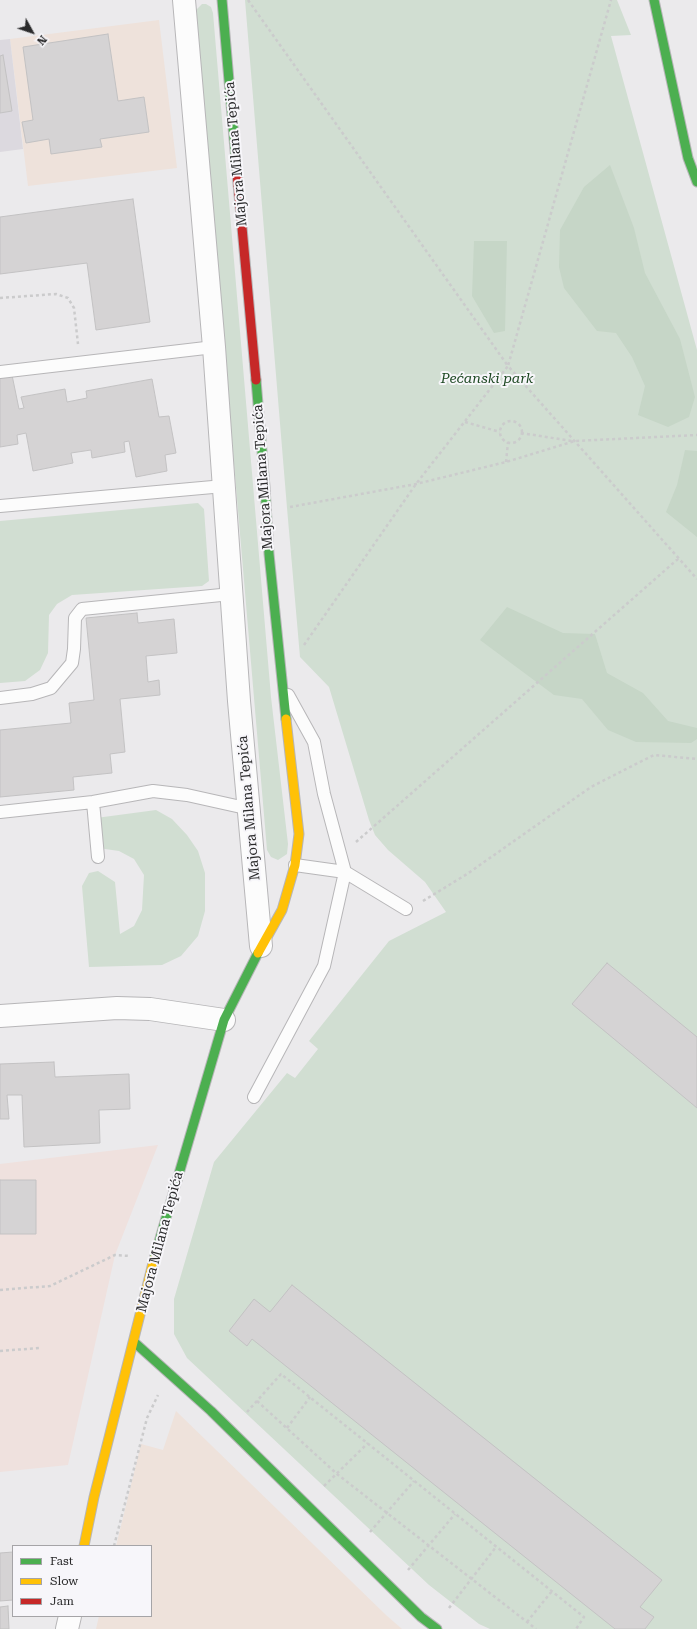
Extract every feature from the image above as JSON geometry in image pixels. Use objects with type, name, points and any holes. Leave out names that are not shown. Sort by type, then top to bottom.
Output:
[{"type":"street","name":"Majora Milana Tepića","points":[[184,0],[214,346],[239,701],[250,809],[261,946]]},
{"type":"street","name":"Majora Milana Tepića","points":[[84,1545],[94,1497],[155,1257],[213,1054],[224,1020],[261,946],[282,910],[295,865],[299,834],[282,684],[266,511],[222,0]]},
{"type":"street","points":[[654,0],[688,158],[697,182]]},
{"type":"street","points":[[0,1016],[117,1008],[150,1009],[224,1020]]},
{"type":"street","points":[[134,1342],[231,1430],[392,1589],[421,1617],[435,1628]]},
{"type":"street","points":[[67,1629],[70,1617]]},
{"type":"lane","points":[[0,372],[214,346]]},
{"type":"lane","points":[[0,506],[224,486]]},
{"type":"lane","points":[[0,698],[32,694],[51,688],[72,663],[75,618],[82,609],[232,594]]},
{"type":"lane","points":[[254,1097],[324,966],[345,872],[324,794],[314,742],[282,684]]},
{"type":"lane","points":[[0,812],[93,802],[153,791],[187,795],[250,809]]},
{"type":"lane","points":[[93,802],[98,857]]},
{"type":"lane","points":[[295,865],[345,872],[406,909]]},
{"type":"path","points":[[248,0],[508,366],[697,578]]},
{"type":"path","points":[[300,651],[416,484],[508,366],[611,0]]},
{"type":"path","points":[[0,298],[56,294],[68,298],[74,308],[80,362]]},
{"type":"path","points":[[465,422],[500,432]]},
{"type":"path","points":[[513,422],[520,427],[521,433],[519,439],[508,442],[502,439],[500,432],[502,425],[513,422]]},
{"type":"path","points":[[521,433],[575,442]]},
{"type":"path","points":[[266,511],[416,484],[506,462],[575,442],[697,434]]},
{"type":"path","points":[[506,462],[508,442]]},
{"type":"path","points":[[340,856],[679,558]]},
{"type":"path","points":[[406,909],[427,899],[467,874],[591,787],[654,755],[697,759]]},
{"type":"path","points":[[0,1290],[50,1286],[115,1255],[155,1257]]},
{"type":"path","points":[[0,1351],[39,1348]]},
{"type":"path","points":[[114,1545],[147,1418],[168,1373]]},
{"type":"path","points":[[231,1430],[281,1374],[584,1617],[576,1629]]},
{"type":"path","points":[[287,1428],[310,1398]]},
{"type":"path","points":[[257,1401],[337,1474],[536,1629]]},
{"type":"path","points":[[337,1474],[368,1443]]},
{"type":"path","points":[[387,1512],[414,1481]]},
{"type":"path","points":[[392,1589],[455,1514]]},
{"type":"path","points":[[435,1628],[496,1547]]},
{"type":"path","points":[[527,1622],[552,1591]]},
{"type":"shaded area","points":[[159,20],[177,168],[28,186],[10,39]]},
{"type":"shaded area","points":[[10,39],[23,149],[0,152],[0,40]]},
{"type":"shaded area","points":[[158,1145],[115,1255],[68,1465],[0,1472],[0,1164]]},
{"type":"shaded area","points":[[176,1411],[402,1629],[96,1629],[99,1617],[152,1617],[152,1545],[116,1545],[141,1444],[163,1450]]},
{"type":"green space","name":"Pećanski park","points":[[245,0],[617,0],[631,35],[611,36],[697,350],[697,1629],[490,1629],[479,1624],[429,1585],[187,1358],[174,1334],[174,1299],[214,1162],[287,1073],[295,1078],[318,1049],[309,1041],[389,941],[446,912],[425,882],[388,850],[375,835],[369,820],[329,687],[300,657]]},
{"type":"green space","points":[[202,4],[206,4],[211,7],[213,13],[271,697],[288,844],[287,854],[278,860],[271,857],[267,850],[197,30],[196,10]]},
{"type":"green space","points":[[610,165],[634,228],[645,273],[680,339],[695,397],[689,417],[668,427],[638,415],[645,386],[632,357],[616,333],[597,331],[564,288],[559,267],[560,230],[584,187]]},
{"type":"green space","points":[[474,241],[507,241],[505,331],[494,333],[472,296]]},
{"type":"green space","points":[[685,450],[697,451],[697,537],[666,512],[677,485]]},
{"type":"green space","points":[[198,503],[204,509],[209,581],[202,586],[72,595],[57,604],[49,615],[48,653],[40,670],[25,681],[0,683],[0,521]]},
{"type":"green space","points":[[507,607],[563,633],[595,634],[607,673],[643,693],[668,721],[697,728],[697,739],[691,743],[636,742],[608,730],[582,699],[554,695],[480,640]]},
{"type":"green space","points":[[156,810],[172,819],[187,835],[198,851],[205,873],[205,911],[198,936],[181,956],[162,965],[89,967],[82,886],[89,873],[98,871],[115,882],[120,934],[134,926],[142,910],[144,875],[134,859],[119,851],[98,848],[96,818]]},
{"type":"building","points":[[108,34],[118,101],[144,97],[149,132],[100,139],[102,147],[51,154],[49,139],[26,143],[22,122],[33,120],[23,47]]},
{"type":"building","points":[[3,55],[12,111],[0,113],[0,56]]},
{"type":"building","points":[[133,199],[150,322],[96,330],[87,263],[0,274],[0,217]]},
{"type":"building","points":[[12,375],[19,409],[24,408],[21,397],[65,389],[67,402],[87,398],[86,391],[152,379],[159,417],[169,416],[176,453],[165,455],[167,471],[136,477],[129,441],[124,442],[125,452],[92,458],[91,450],[71,453],[73,463],[33,471],[26,433],[17,435],[18,444],[0,447],[0,377]]},
{"type":"building","points":[[137,613],[138,623],[174,619],[177,653],[146,656],[148,682],[159,680],[160,695],[120,699],[125,752],[110,754],[112,773],[73,777],[74,790],[0,797],[0,730],[71,723],[69,703],[94,700],[86,618]]},
{"type":"building","points":[[607,963],[697,1037],[697,1108],[572,1004]]},
{"type":"building","points":[[54,1062],[55,1077],[129,1074],[130,1109],[99,1110],[100,1143],[24,1147],[22,1095],[7,1095],[9,1119],[0,1119],[0,1064]]},
{"type":"building","points":[[0,1180],[36,1180],[36,1234],[0,1234]]},
{"type":"building","points":[[292,1285],[662,1580],[640,1607],[654,1617],[645,1629],[615,1629],[252,1339],[247,1346],[229,1331],[254,1299],[270,1312]]},
{"type":"building","points":[[12,1552],[12,1600],[0,1601],[0,1553]]},
{"type":"building","points":[[8,1606],[9,1629],[0,1629],[0,1607]]},
{"type":"traffic: fast","points":[[222,0],[237,173]]},
{"type":"traffic: fast","points":[[654,0],[688,158],[697,182]]},
{"type":"traffic: fast","points":[[256,380],[269,554],[286,719]]},
{"type":"traffic: fast","points":[[154,1259],[224,1020],[258,953]]},
{"type":"traffic: fast","points":[[134,1342],[211,1411],[421,1617],[437,1629]]},
{"type":"traffic: slow","points":[[258,953],[282,910],[295,865],[299,834],[286,719]]},
{"type":"traffic: slow","points":[[84,1545],[94,1497],[154,1259]]},
{"type":"traffic: jam","points":[[237,173],[256,380]]}]
